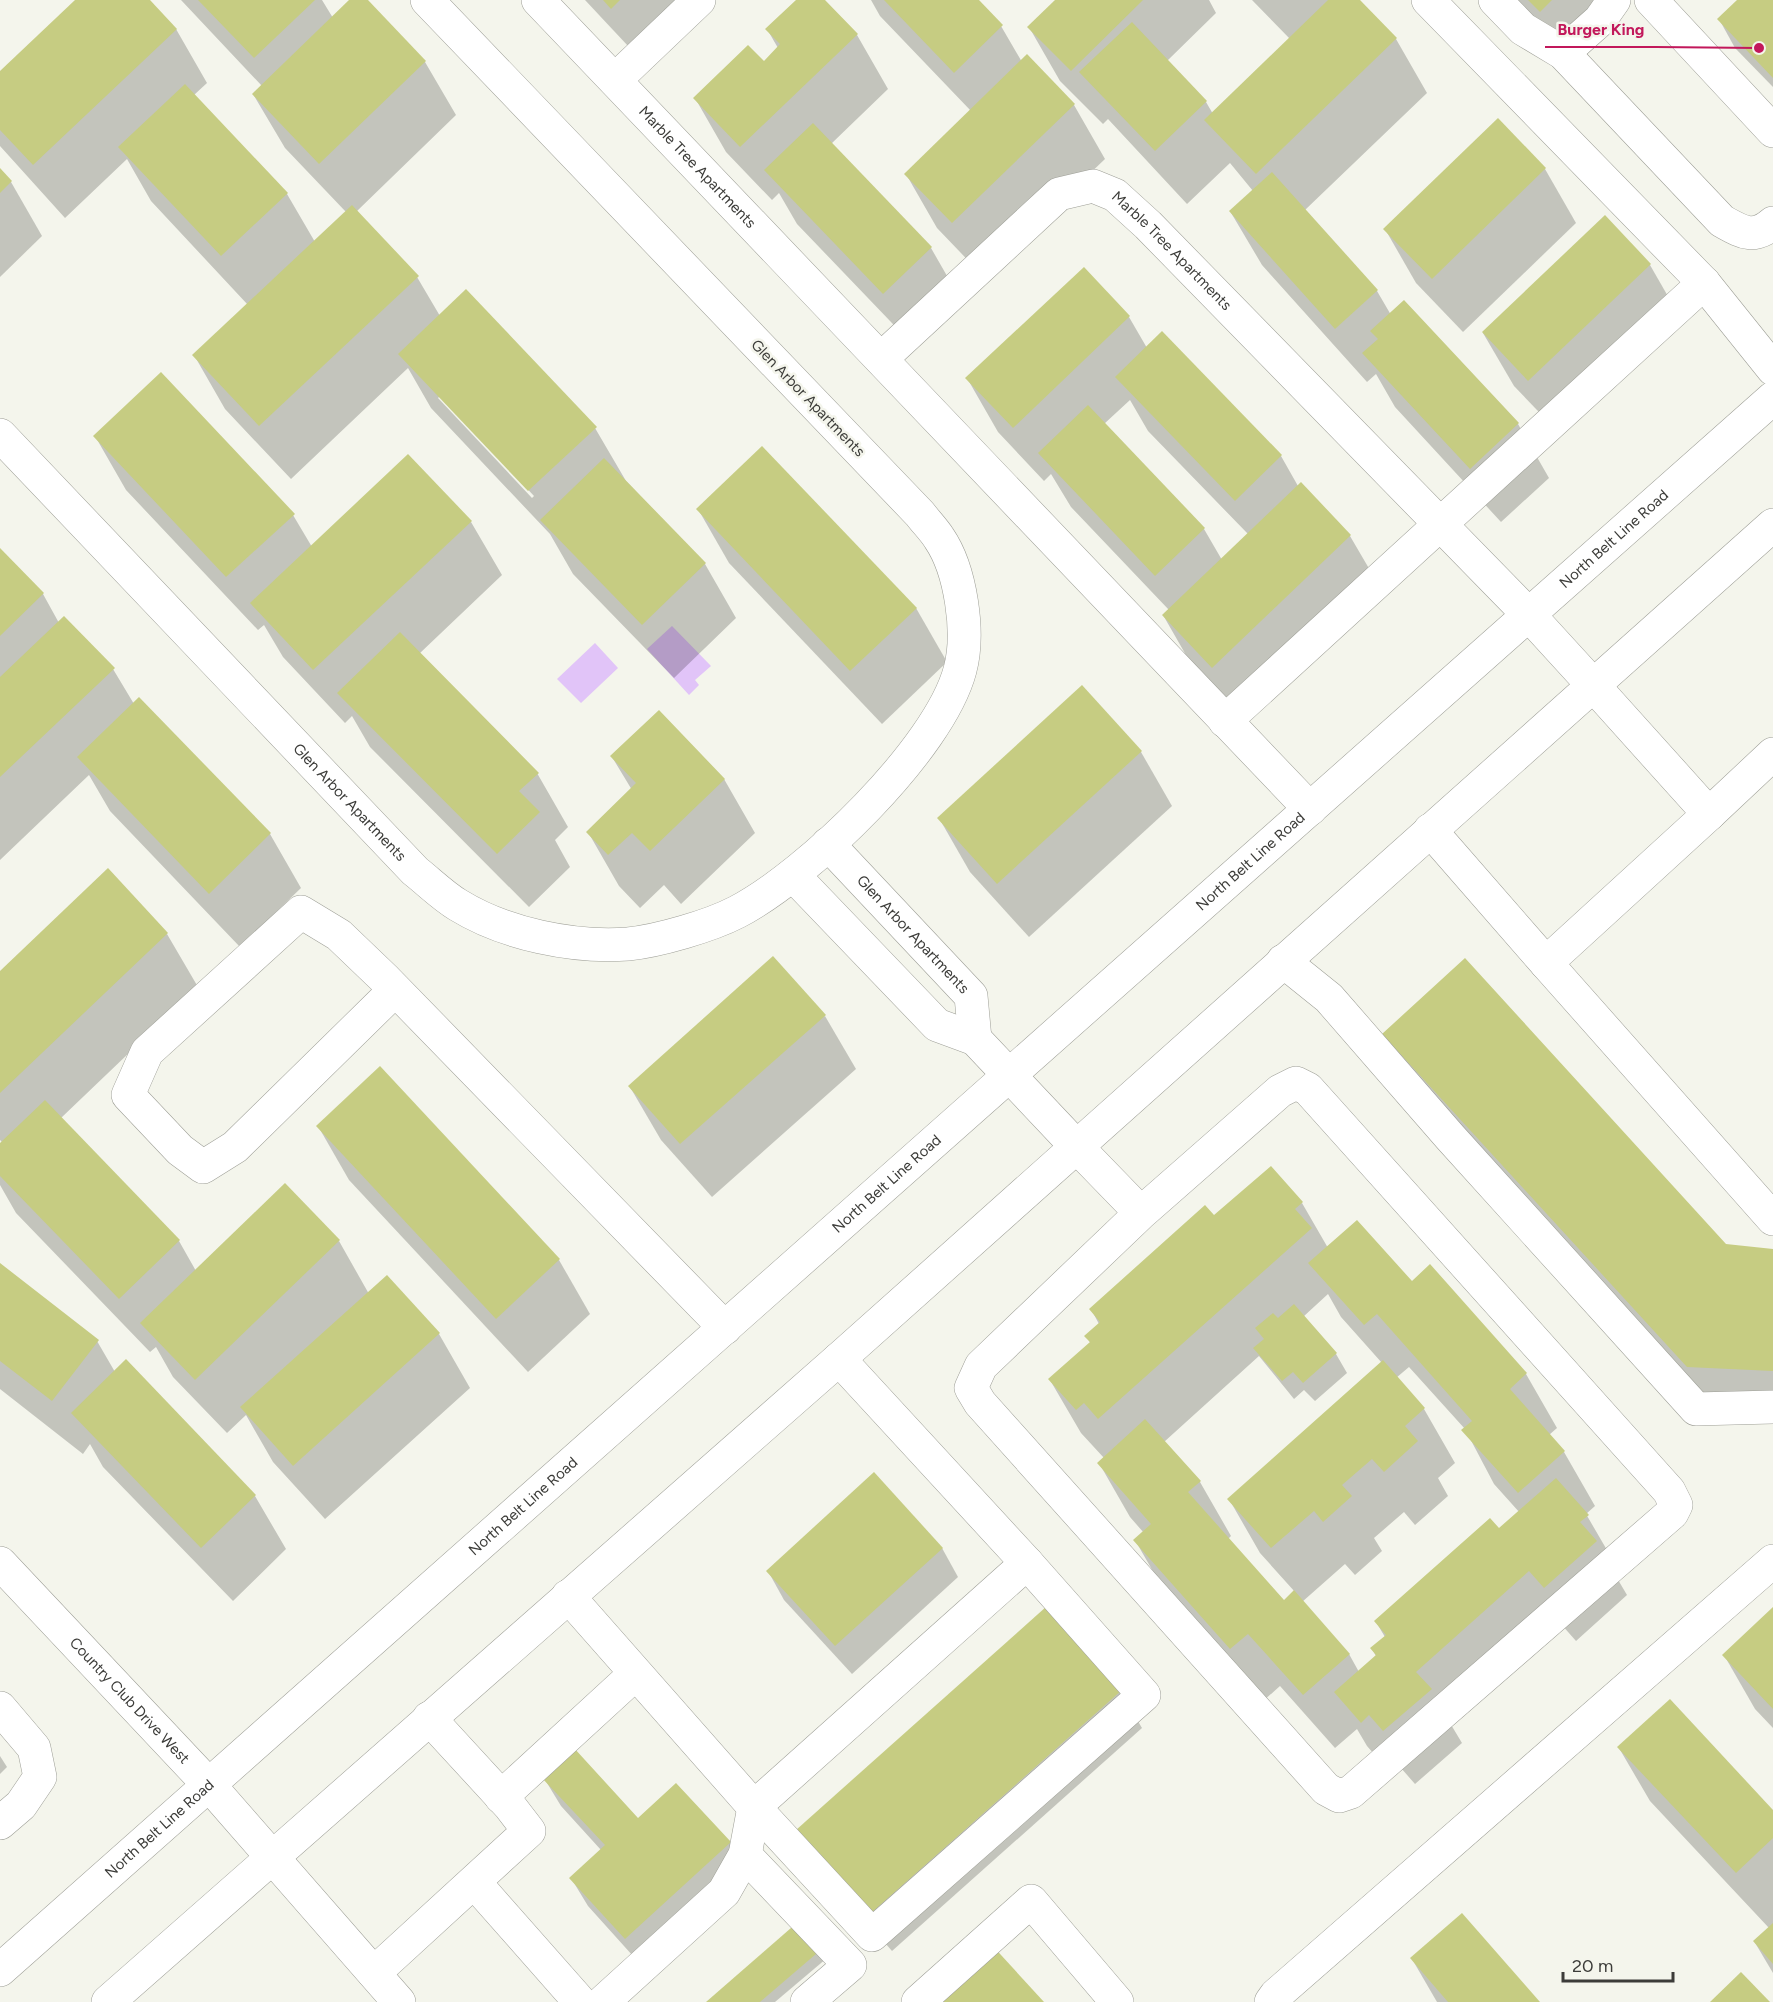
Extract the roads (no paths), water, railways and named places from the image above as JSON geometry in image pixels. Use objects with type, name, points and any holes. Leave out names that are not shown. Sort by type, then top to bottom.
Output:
[{"type":"main road","name":"Glen Arbor Apartments","points":[[0,435],[415,871],[456,904],[489,921],[516,929],[596,944],[630,944],[704,926],[736,913],[793,875],[828,844],[902,770],[921,746],[950,698],[961,669],[964,620],[953,567],[940,539],[920,513],[428,0]]},
{"type":"main road","name":"Marble Tree Apartments","points":[[538,0],[1310,809]]},
{"type":"main road","points":[[615,80],[699,0]]},
{"type":"main road","points":[[1428,0],[1704,283],[1773,369]]},
{"type":"main road","points":[[1495,0],[1523,29],[1563,53],[1722,221],[1744,234],[1764,231],[1773,223]]},
{"type":"main road","points":[[1563,53],[1600,20],[1614,0]]},
{"type":"main road","points":[[1651,0],[1773,131]]},
{"type":"main road","name":"Marble Tree Apartments","points":[[881,359],[1059,194],[1093,186],[1115,195],[1148,225],[1529,615],[1709,814]]},
{"type":"main road","points":[[1225,721],[1704,283]]},
{"type":"main road","name":"North Belt Line Road","points":[[0,1970],[1773,398]]},
{"type":"main road","points":[[108,2002],[271,1856],[839,1359],[1773,525]]},
{"type":"main road","points":[[1546,963],[1709,814],[1768,768]]},
{"type":"main road","points":[[1430,830],[1773,1219]]},
{"type":"main road","name":"Glen Arbor Apartments","points":[[828,844],[971,996],[975,1039]]},
{"type":"main road","points":[[793,875],[937,1025],[975,1039],[1142,1213]]},
{"type":"main road","points":[[395,990],[235,1148],[203,1167],[180,1150],[128,1095],[147,1052],[301,912],[339,935],[395,990],[725,1328]]},
{"type":"main road","points":[[1283,961],[1329,998],[1449,1137],[1696,1409],[1773,1407]]},
{"type":"main road","points":[[1296,1083],[1308,1089],[1669,1491],[1676,1505],[1672,1513],[1351,1792],[1340,1796],[1326,1789],[980,1403],[971,1388],[981,1366],[1142,1213],[1280,1091],[1296,1083]]},
{"type":"main road","points":[[568,1596],[754,1807],[872,1935],[1144,1695],[1027,1563],[839,1359]]},
{"type":"main road","points":[[1271,2002],[1276,1995],[1773,1561]]},
{"type":"main road","points":[[603,2002],[724,1892],[745,1855],[754,1807],[1027,1563]]},
{"type":"main road","name":"Country Club Drive West","points":[[4,1576],[210,1786],[399,2002]]},
{"type":"main road","points":[[501,1797],[635,1674]]},
{"type":"main road","points":[[0,1708],[34,1748],[40,1777],[21,1805],[0,1824]]},
{"type":"main road","points":[[374,1973],[475,1883],[529,1831],[429,1718]]},
{"type":"main road","points":[[745,1855],[850,1965],[807,2002]]},
{"type":"main road","points":[[475,1883],[580,2002]]},
{"type":"main road","points":[[918,2002],[1031,1901],[1117,2002]]},
{"type":"place","name":"Burger King","points":[[1759,48]]}]
